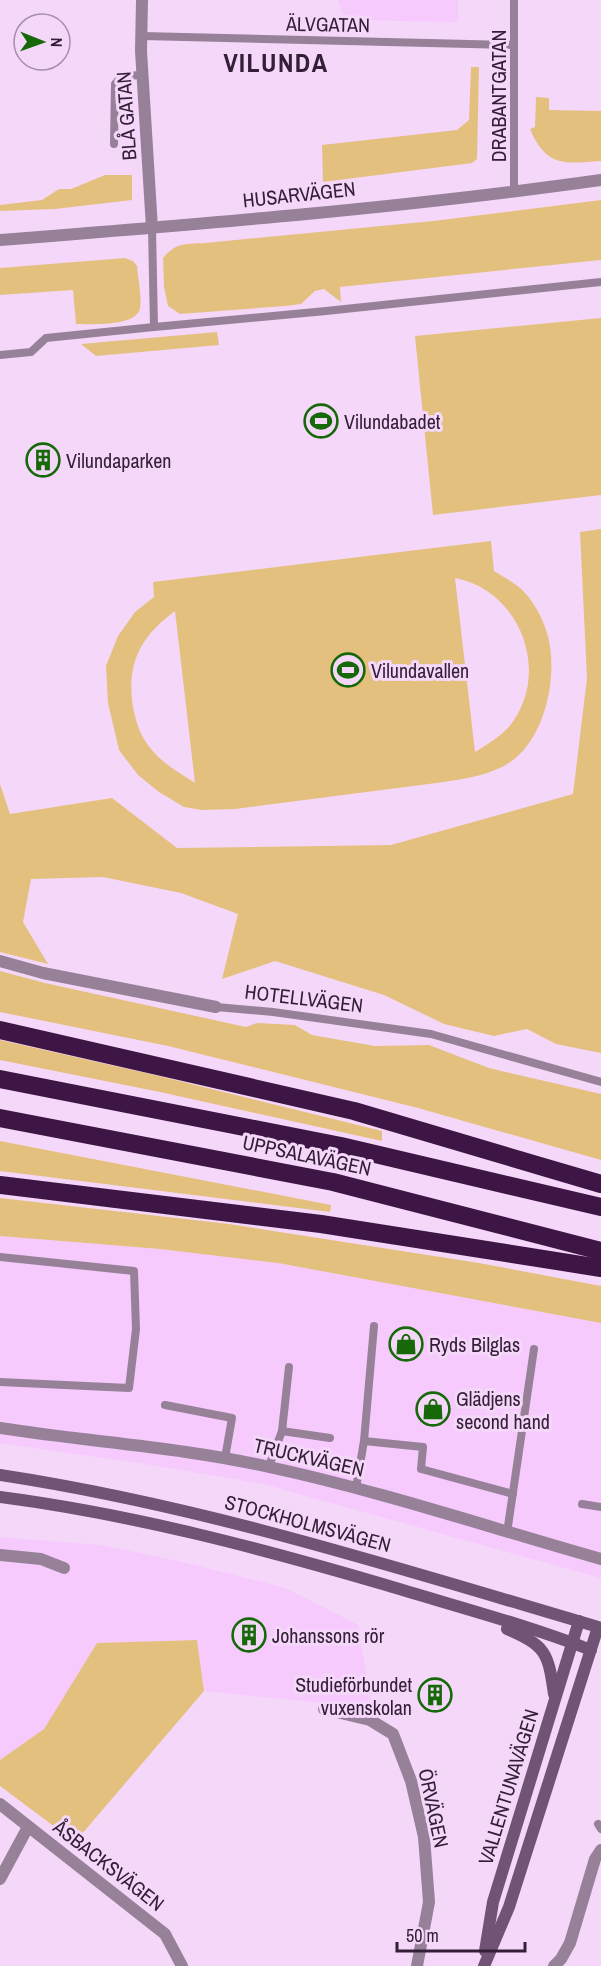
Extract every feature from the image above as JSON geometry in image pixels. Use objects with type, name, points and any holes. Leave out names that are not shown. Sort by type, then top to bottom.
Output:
[{"type":"highway","points":[[0,1030],[354,1111],[601,1184]]},
{"type":"highway","name":"UPPSALAVÄGEN","points":[[0,1079],[341,1146],[601,1207]]},
{"type":"highway","name":"UPPSALAVÄGEN","points":[[0,1118],[333,1182],[601,1251]]},
{"type":"highway","points":[[0,1185],[321,1224],[601,1268]]},
{"type":"main road","name":"STOCKHOLMSVÄGEN","points":[[0,1475],[49,1482],[149,1503],[274,1533],[599,1627]]},
{"type":"main road","name":"STOCKHOLMSVÄGEN","points":[[0,1497],[147,1522],[285,1556],[460,1607],[596,1652]]},
{"type":"main road","name":"STOCKHOLMSVÄGEN","points":[[460,1607],[533,1641],[542,1648],[551,1674],[555,1699]]},
{"type":"main road","name":"VALLENTUNAVÄGEN","points":[[483,1966],[493,1902],[579,1621]]},
{"type":"main road","name":"VALLENTUNAVÄGEN","points":[[483,1966],[509,1907],[596,1652],[599,1627]]},
{"type":"street","name":"BLÅ GATAN","points":[[142,0],[143,75],[152,228]]},
{"type":"street","name":"HUSARVÄGEN","points":[[0,240],[152,228],[514,192],[601,180]]},
{"type":"street","name":"HOTELLVÄGEN","points":[[0,960],[43,973],[216,1007]]},
{"type":"street","name":"TRUCKVÄGEN","points":[[0,1428],[225,1458],[269,1467],[356,1488],[601,1559]]},
{"type":"street","points":[[0,1555],[41,1558],[64,1568]]},
{"type":"street","name":"ÖRVÄGEN","points":[[324,1709],[370,1720],[393,1734],[411,1781],[424,1837],[429,1902],[417,1966]]},
{"type":"street","name":"ÅSBACKSVÄGEN","points":[[0,1804],[165,1934],[182,1966]]},
{"type":"street","points":[[0,1879],[28,1827]]},
{"type":"street","points":[[554,1966],[561,1959],[570,1942],[595,1859],[601,1850]]},
{"type":"lane","name":"DRABANTGATAN","points":[[514,0],[514,192]]},
{"type":"lane","name":"ÄLVGATAN","points":[[142,36],[514,45]]},
{"type":"lane","points":[[114,144],[115,84],[122,76],[143,75]]},
{"type":"lane","points":[[152,228],[154,327]]},
{"type":"lane","points":[[0,355],[31,352],[46,338],[601,282]]},
{"type":"lane","name":"HOTELLVÄGEN","points":[[216,1007],[273,1012],[431,1034],[601,1082]]},
{"type":"lane","points":[[0,1257],[134,1271],[136,1329],[129,1388],[0,1382]]},
{"type":"lane","points":[[356,1488],[364,1441],[374,1326]]},
{"type":"lane","points":[[507,1533],[534,1348]]},
{"type":"lane","points":[[269,1467],[282,1431],[289,1367]]},
{"type":"lane","points":[[165,1405],[232,1418],[225,1458]]},
{"type":"lane","points":[[282,1431],[330,1438]]},
{"type":"lane","points":[[364,1441],[423,1447],[421,1469],[513,1494]]},
{"type":"lane","points":[[582,1504],[601,1507]]},
{"type":"shaded area","points":[[338,0],[458,0],[458,22],[345,20]]},
{"type":"shaded area","points":[[471,67],[479,67],[477,159],[472,163],[323,182],[322,145],[457,130],[469,120]]},
{"type":"shaded area","points":[[536,97],[549,98],[549,110],[601,111],[601,161],[577,163],[550,157],[536,141],[530,129],[535,127]]},
{"type":"shaded area","points":[[105,175],[132,175],[132,200],[55,209],[0,211],[0,205],[42,200],[59,189],[71,189]]},
{"type":"shaded area","points":[[601,200],[601,260],[340,287],[341,302],[324,289],[315,291],[301,304],[285,306],[180,314],[168,306],[164,287],[163,258],[177,246],[433,221]]},
{"type":"shaded area","points":[[125,258],[133,261],[137,266],[140,293],[140,308],[131,319],[102,324],[76,324],[73,290],[0,295],[0,268]]},
{"type":"shaded area","points":[[601,318],[601,495],[433,515],[415,336]]},
{"type":"shaded area","points":[[217,332],[219,345],[96,356],[81,344]]},
{"type":"shaded area","points":[[601,529],[601,1053],[556,1044],[527,1029],[494,1036],[444,1024],[384,995],[275,961],[222,979],[238,914],[181,893],[103,877],[31,879],[23,922],[48,964],[0,952],[0,784],[10,814],[112,798],[177,848],[391,845],[573,794],[587,678],[580,532]]},
{"type":"shaded area","points":[[491,541],[494,571],[527,595],[545,626],[550,648],[551,670],[547,703],[542,719],[526,747],[515,758],[502,767],[473,777],[235,809],[202,810],[184,807],[159,792],[138,775],[119,750],[108,703],[106,666],[118,636],[135,612],[154,597],[153,582]],"holes":[[[455,578],[477,585],[495,597],[510,614],[521,633],[528,655],[529,677],[524,699],[514,720],[501,734],[475,752]],[[175,611],[195,783],[155,754],[144,739],[133,707],[131,691],[134,664],[145,641],[153,630]]]},
{"type":"shaded area","points":[[0,971],[246,1027],[257,1023],[295,1025],[312,1035],[375,1046],[429,1045],[489,1068],[601,1094],[601,1160],[418,1108],[168,1046],[0,1012]]},
{"type":"shaded area","points":[[0,1040],[159,1076],[382,1131],[382,1141],[160,1092],[0,1060]]},
{"type":"shaded area","points":[[0,1141],[331,1205],[330,1212],[0,1171]]},
{"type":"shaded area","points":[[0,1198],[229,1224],[479,1263],[601,1286],[601,1323],[278,1263],[160,1249],[0,1236]]},
{"type":"shaded area","points":[[0,1236],[160,1249],[278,1263],[601,1323],[601,1578],[263,1484],[0,1443]]},
{"type":"shaded area","points":[[0,1537],[100,1545],[178,1561],[286,1588],[358,1625],[372,1708],[204,1691],[197,1640],[97,1643],[44,1729],[0,1760]]},
{"type":"shaded area","points":[[197,1640],[204,1691],[75,1842],[0,1786],[0,1760],[44,1729],[97,1643]]},
{"type":"place","name":"Vilundabadet","points":[[321,421]]},
{"type":"place","name":"Vilundaparken","points":[[43,460]]},
{"type":"place","name":"Vilundavallen","points":[[348,670]]},
{"type":"place","name":"Ryds Bilglas","points":[[406,1344]]},
{"type":"place","name":"Glädjens second hand","points":[[433,1409]]},
{"type":"place","name":"Johanssons rör","points":[[249,1635]]},
{"type":"place","name":"Studieförbundet vuxenskolan","points":[[435,1695]]},
{"type":"district","name":"VILUNDA","points":[[276,62]]}]
